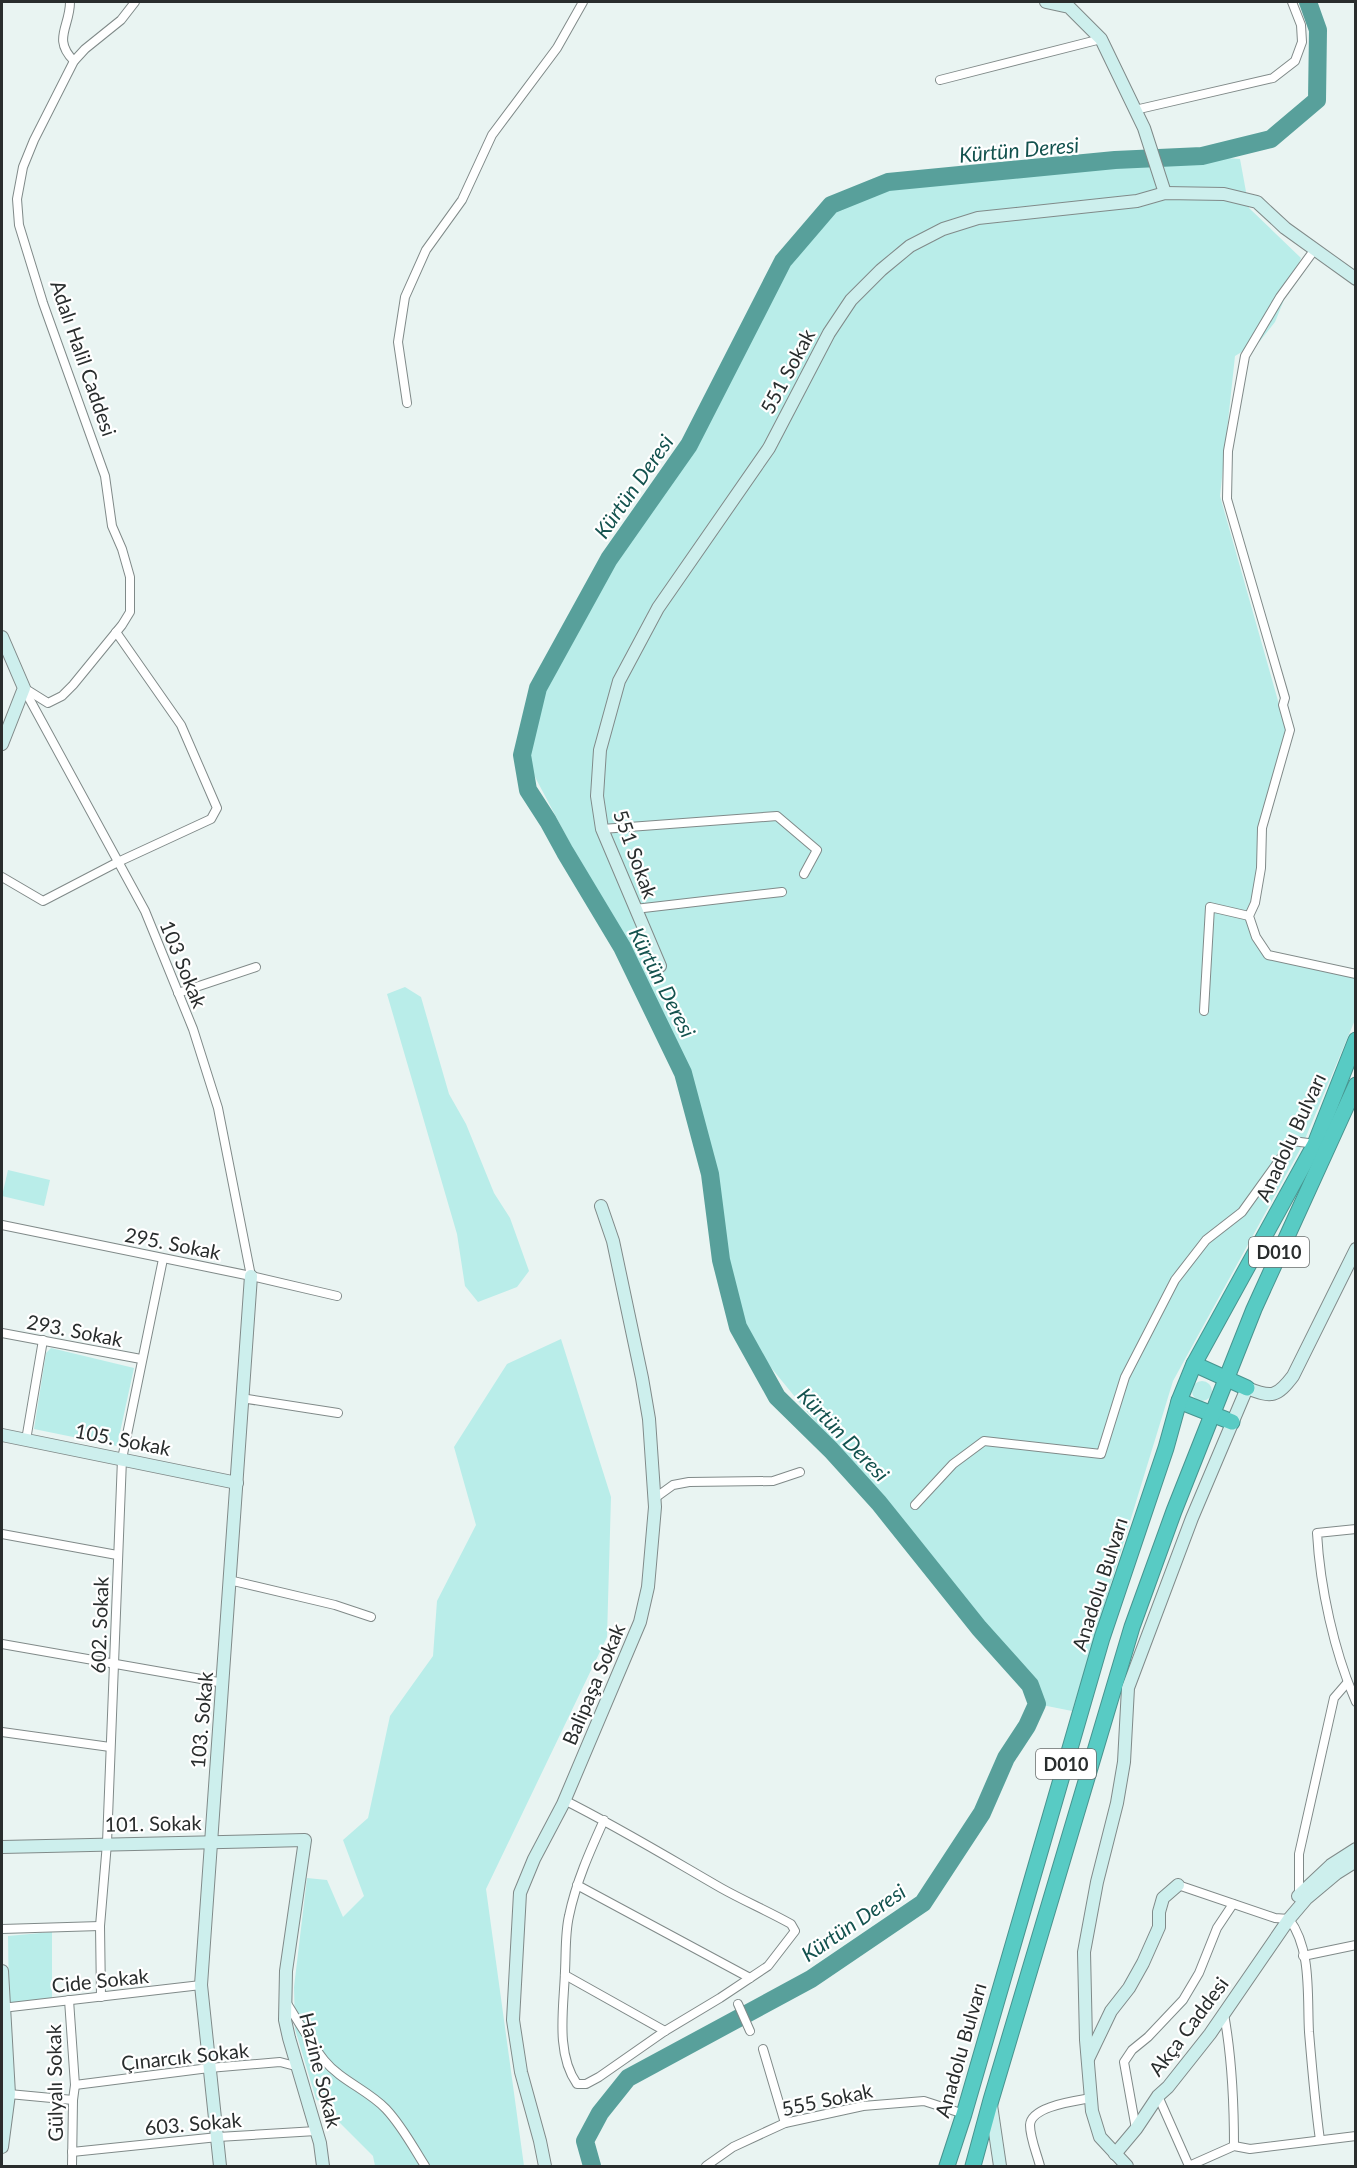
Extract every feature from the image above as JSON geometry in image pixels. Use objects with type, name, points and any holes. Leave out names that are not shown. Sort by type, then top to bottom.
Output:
[{"type":"highway","name":"Anadolu Bulvarı","points":[[947,2166],[1102,1638],[1166,1448],[1179,1401],[1194,1364],[1315,1144],[1356,1040]]},
{"type":"highway","name":"Anadolu Bulvarı","points":[[973,2166],[1132,1627],[1174,1511],[1277,1257],[1356,1085]]},
{"type":"highway","points":[[1194,1364],[1247,1388]]},
{"type":"highway","points":[[1179,1401],[1232,1422]]},
{"type":"street","points":[[70,2],[70,13],[61,38],[65,52],[74,61]]},
{"type":"street","name":"Adalı Halil Caddesi","points":[[24,688],[48,703],[62,696],[74,686],[130,612],[130,578],[122,549],[111,526],[105,476],[43,303],[17,210],[23,167],[51,103],[74,61],[85,49],[121,20],[135,2]]},
{"type":"street","points":[[407,403],[398,342],[405,297],[426,250],[462,200],[492,135],[557,48],[583,2]]},
{"type":"street","points":[[1046,2],[1069,7],[1101,39],[1144,128],[1165,193]]},
{"type":"street","points":[[1135,110],[1273,78],[1295,61],[1302,42],[1301,26],[1292,2]]},
{"type":"street","points":[[940,80],[1101,39]]},
{"type":"street","name":"551 Sokak","points":[[660,966],[603,829],[597,796],[600,750],[619,681],[658,608],[769,448],[829,333],[851,300],[881,270],[910,246],[943,229],[978,218],[1137,201],[1165,193],[1224,194],[1257,202],[1285,228],[1356,279]]},
{"type":"street","points":[[1315,249],[1280,297],[1245,356],[1234,406],[1228,451],[1227,499],[1285,698],[1283,705],[1290,730],[1262,828],[1262,868],[1255,903],[1249,916],[1256,937],[1268,955],[1356,974]]},
{"type":"street","points":[[2,877],[43,901],[118,862],[211,819],[217,808],[181,725],[116,632]]},
{"type":"street","points":[[2,637],[24,688],[2,744]]},
{"type":"street","name":"103 Sokak","points":[[24,688],[145,911],[193,1029],[218,1108],[250,1276]]},
{"type":"street","points":[[603,829],[777,816],[817,850],[804,874]]},
{"type":"street","points":[[635,909],[782,892]]},
{"type":"street","points":[[1204,1011],[1210,907],[1249,916]]},
{"type":"street","points":[[178,993],[256,968]]},
{"type":"street","points":[[915,1505],[953,1464],[984,1441],[1101,1454],[1125,1377],[1175,1280],[1206,1240],[1242,1212],[1293,1141],[1315,1144]]},
{"type":"street","name":"Balipaşa Sokak","points":[[545,2166],[521,2072],[513,2020],[520,1893],[534,1859],[564,1800],[640,1622],[648,1587],[655,1498],[649,1419],[642,1378],[613,1241],[601,1206]]},
{"type":"street","name":"295. Sokak","points":[[2,1225],[337,1296]]},
{"type":"street","points":[[1127,2166],[1100,2137],[1092,2111],[1084,1952],[1096,1882],[1117,1803],[1124,1762],[1128,1688],[1188,1529],[1247,1388],[1272,1394],[1281,1391],[1293,1376],[1356,1249]]},
{"type":"street","name":"602. Sokak","points":[[101,1997],[100,1926],[107,1844],[122,1459],[163,1259]]},
{"type":"street","name":"103. Sokak","points":[[220,2166],[201,1985],[210,1842],[224,1683],[250,1276]]},
{"type":"street","name":"293. Sokak","points":[[2,1333],[141,1359]]},
{"type":"street","points":[[26,1440],[43,1340]]},
{"type":"street","points":[[241,1398],[338,1413]]},
{"type":"street","name":"105. Sokak","points":[[2,1435],[237,1483]]},
{"type":"street","points":[[655,1498],[673,1485],[689,1482],[773,1481],[800,1472]]},
{"type":"street","points":[[1356,1529],[1317,1533],[1329,1613],[1347,1683],[1356,1702]]},
{"type":"street","points":[[2,1534],[117,1555]]},
{"type":"street","points":[[229,1580],[335,1605],[371,1617]]},
{"type":"street","points":[[2,1644],[224,1683]]},
{"type":"street","points":[[1299,1895],[1299,1854],[1334,1698],[1347,1683]]},
{"type":"street","points":[[2,1732],[110,1747]]},
{"type":"street","points":[[564,1800],[604,1820],[724,1890],[791,1924],[795,1931],[768,1966],[665,2031],[599,2077],[586,2084],[578,2084],[573,2078],[566,2056],[562,2024],[568,1918],[577,1884],[604,1820]]},
{"type":"street","name":"101. Sokak","points":[[2,1847],[305,1840]]},
{"type":"street","name":"Hazine Sokak","points":[[305,1840],[286,1971],[285,2020],[316,2131],[323,2166]]},
{"type":"street","name":"Akça Caddesi","points":[[1289,1919],[1299,1895],[1331,1865],[1356,1849]]},
{"type":"street","name":"Akça Caddesi","points":[[1115,2154],[1224,2014],[1305,1899],[1356,1861]]},
{"type":"street","points":[[577,1884],[750,1978]]},
{"type":"street","points":[[1088,2059],[1111,2011],[1129,1988],[1143,1963],[1159,1927],[1159,1912],[1163,1898],[1178,1886],[1275,1918],[1289,1919],[1297,1930],[1303,1956],[1320,2139]]},
{"type":"street","points":[[1136,2129],[1124,2062],[1132,2050],[1148,2037],[1183,2000],[1199,1973],[1217,1928],[1233,1904]]},
{"type":"street","points":[[2,1929],[100,1926]]},
{"type":"street","points":[[1303,1956],[1356,1946]]},
{"type":"street","points":[[2,1971],[9,2094],[2,2147]]},
{"type":"street","points":[[565,1975],[665,2031]]},
{"type":"street","name":"Cide Sokak","points":[[3,2008],[201,1985]]},
{"type":"street","name":"Gülyalı Sokak","points":[[69,2000],[75,2085],[72,2166]]},
{"type":"street","points":[[285,2001],[325,2061],[344,2079],[386,2108],[404,2131],[425,2166]]},
{"type":"street","points":[[738,2004],[750,2031]]},
{"type":"street","points":[[1224,2014],[1231,2049],[1234,2087],[1234,2146]]},
{"type":"street","points":[[763,2049],[785,2123]]},
{"type":"street","name":"Çınarcık Sokak","points":[[75,2085],[210,2068],[280,2062],[299,2067]]},
{"type":"street","points":[[9,2094],[73,2100]]},
{"type":"street","points":[[1158,2096],[1189,2166],[1234,2146],[1250,2149],[1356,2136]]},
{"type":"street","points":[[1040,2166],[1030,2129],[1030,2121],[1034,2115],[1043,2109],[1091,2097]]},
{"type":"street","name":"555 Sokak","points":[[706,2166],[733,2147],[785,2123],[863,2106],[924,2100],[964,2114]]},
{"type":"street","points":[[991,2100],[1000,2166]]},
{"type":"street","name":"603. Sokak","points":[[72,2152],[218,2137],[316,2131]]},
{"type":"shaded area","points":[[1202,156],[1240,159],[1249,208],[1301,258],[1275,322],[1260,341],[1235,356],[1220,496],[1286,729],[1262,815],[1259,871],[1248,928],[1266,958],[1355,977],[1355,1020],[1302,1146],[1173,1381],[1072,1711],[1037,1704],[1030,1685],[738,1327],[710,1174],[683,1073],[650,994],[526,760],[538,688],[689,445],[783,261],[831,205],[888,182]]},
{"type":"shaded area","points":[[405,987],[421,997],[449,1094],[466,1124],[494,1193],[510,1218],[529,1271],[517,1287],[478,1302],[465,1286],[457,1234],[387,994]]},
{"type":"shaded area","points":[[8,1170],[50,1180],[44,1206],[2,1196]]},
{"type":"shaded area","points":[[561,1339],[611,1497],[607,1637],[486,1889],[524,2166],[375,2166],[373,2156],[316,2099],[295,2029],[294,1987],[307,1878],[327,1880],[343,1917],[364,1896],[343,1840],[368,1818],[390,1716],[433,1656],[437,1601],[476,1525],[454,1447],[507,1364]]},
{"type":"shaded area","points":[[51,1348],[134,1368],[117,1446],[34,1429],[46,1353]]},
{"type":"shaded area","points":[[1202,1381],[1209,1384],[1212,1391],[1209,1398],[1202,1401],[1195,1398],[1192,1391],[1195,1384]]},
{"type":"shaded area","points":[[52,1932],[52,1998],[9,2004],[8,1936]]},
{"type":"waterway","name":"Kürtün Deresi","points":[[592,2166],[585,2141],[600,2113],[628,2078],[811,1979],[923,1903],[982,1813],[1006,1758],[1027,1726],[1037,1704],[1030,1685],[979,1628],[879,1503],[831,1450],[777,1397],[738,1327],[721,1260],[710,1174],[683,1073],[622,947],[528,790],[522,755],[538,688],[609,559],[689,445],[783,261],[831,205],[888,182],[1115,160],[1202,156],[1271,139],[1317,100],[1318,30],[1308,2]]}]
